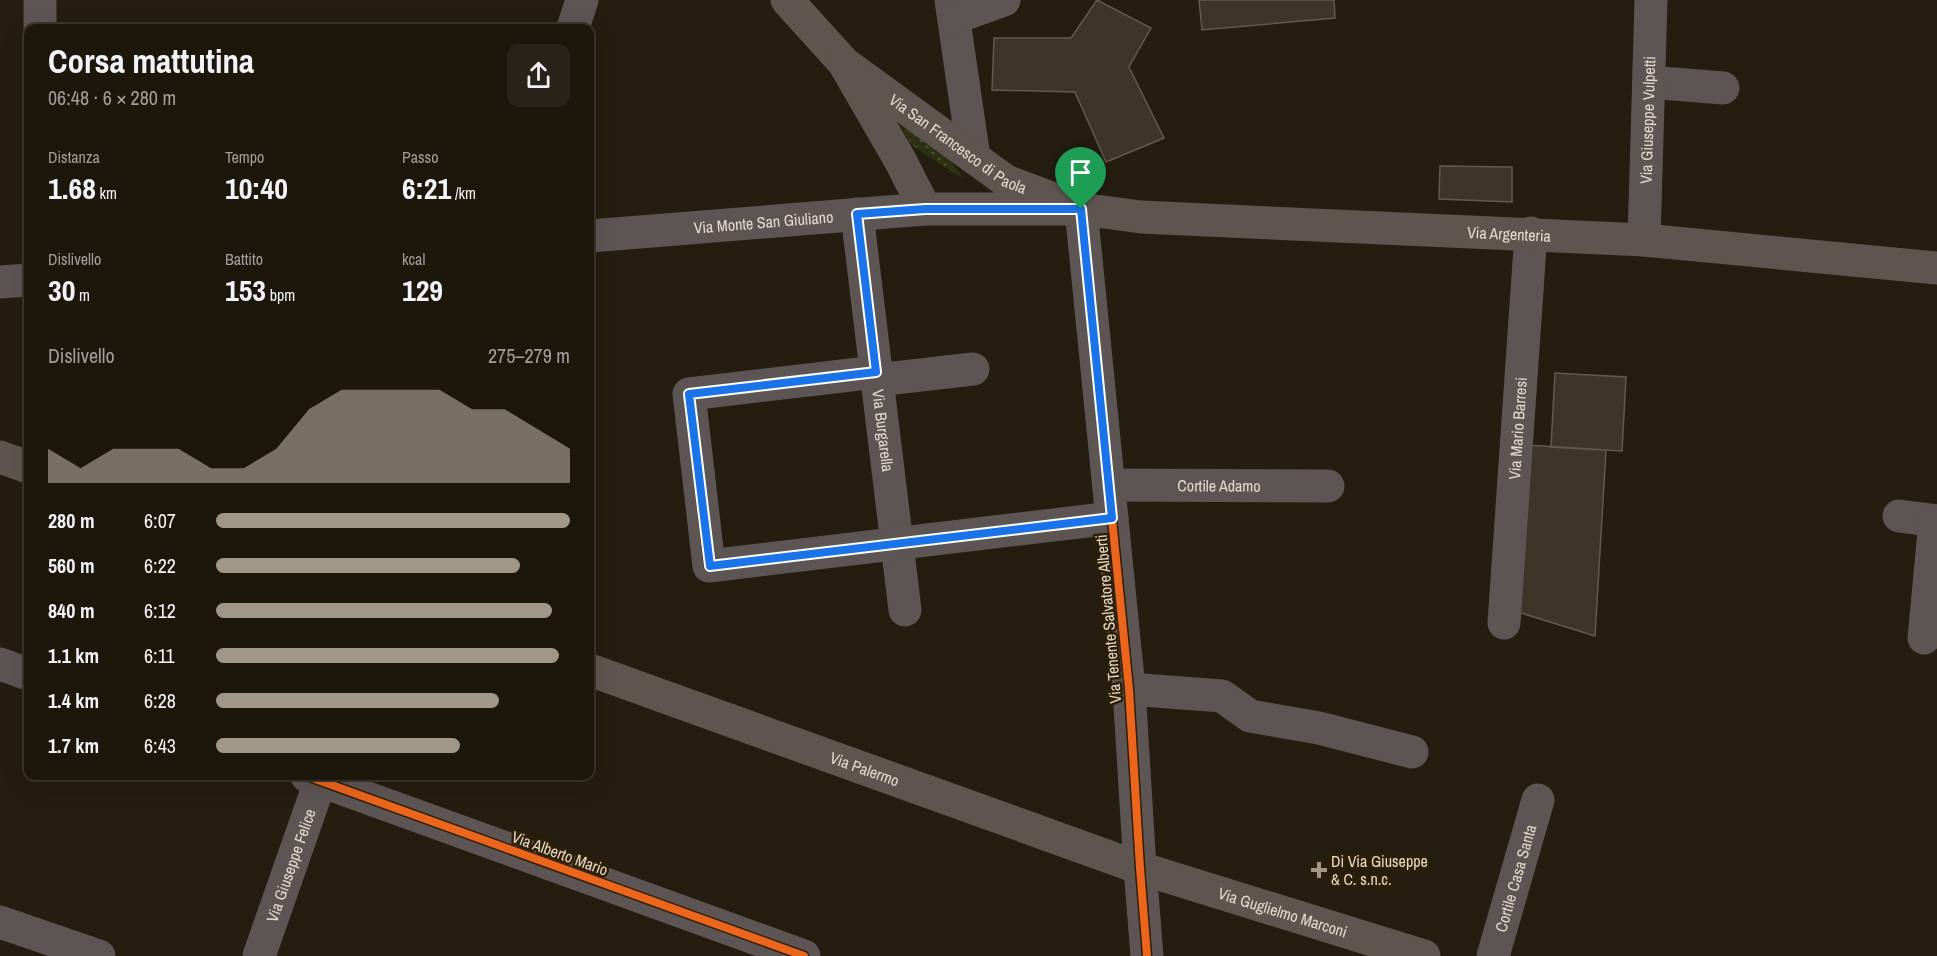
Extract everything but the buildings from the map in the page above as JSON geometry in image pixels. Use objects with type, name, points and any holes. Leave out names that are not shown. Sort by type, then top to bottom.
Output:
[{"type":"main road","points":[[787,0],[844,63],[900,160],[925,209]]},
{"type":"main road","name":"Via San Francesco di Paola","points":[[844,63],[1006,181],[1081,209]]},
{"type":"main road","name":"Via Monte San Giuliano","points":[[925,209],[1081,209]]},
{"type":"main road","name":"Via Argenteria","points":[[1081,209],[1140,217],[1531,233],[1644,240],[1937,268]]},
{"type":"main road","points":[[0,457],[24,466]]},
{"type":"main road","name":"Via Palermo","points":[[594,671],[1140,868]]},
{"type":"main road","name":"Via Guglielmo Marconi","points":[[1140,868],[1424,956]]},
{"type":"street","points":[[40,0],[40,24]]},
{"type":"street","points":[[574,24],[582,0]]},
{"type":"street","points":[[974,158],[952,9],[1004,0]]},
{"type":"street","name":"Via Giuseppe Vulpetti","points":[[1644,240],[1651,0]]},
{"type":"street","points":[[1649,82],[1723,88]]},
{"type":"street","name":"Via Monte San Giuliano","points":[[594,236],[925,209]]},
{"type":"street","name":"Via Tenente Salvatore Alberti","points":[[1081,209],[1129,689],[1147,956]]},
{"type":"street","name":"Via Burgarella","points":[[857,214],[905,610]]},
{"type":"street","name":"Via Mario Barresi","points":[[1504,623],[1531,233]]},
{"type":"street","points":[[0,282],[24,280]]},
{"type":"street","points":[[973,369],[689,394],[710,566],[1112,518]]},
{"type":"street","name":"Cortile Adamo","points":[[1109,485],[1328,486]]},
{"type":"street","points":[[1899,516],[1936,521],[1924,638]]},
{"type":"street","points":[[0,664],[24,673]]},
{"type":"street","points":[[1129,689],[1222,696],[1250,716],[1319,728],[1412,752]]},
{"type":"street","name":"Via Giuseppe Felice","points":[[259,956],[316,780]]},
{"type":"street","name":"Via Alberto Mario","points":[[325,780],[804,956]]},
{"type":"street","name":"Cortile Casa Santa","points":[[1493,956],[1538,800]]},
{"type":"street","points":[[0,922],[99,956]]},
{"type":"green space","points":[[900,124],[946,154],[964,179],[911,145]]},
{"type":"cycle path","points":[[1081,209],[1129,689],[1147,956]]},
{"type":"cycle path","points":[[876,372],[689,394],[709,566],[1112,518]]},
{"type":"cycle path","points":[[318,780],[804,956]]},
{"type":"place","name":"Di Via Giuseppe & C. s.n.c.","points":[[1319,870]]},
{"type":"route","points":[[925,209],[1081,209],[1112,518],[710,566],[689,394],[876,372],[857,214],[925,209]]}]
